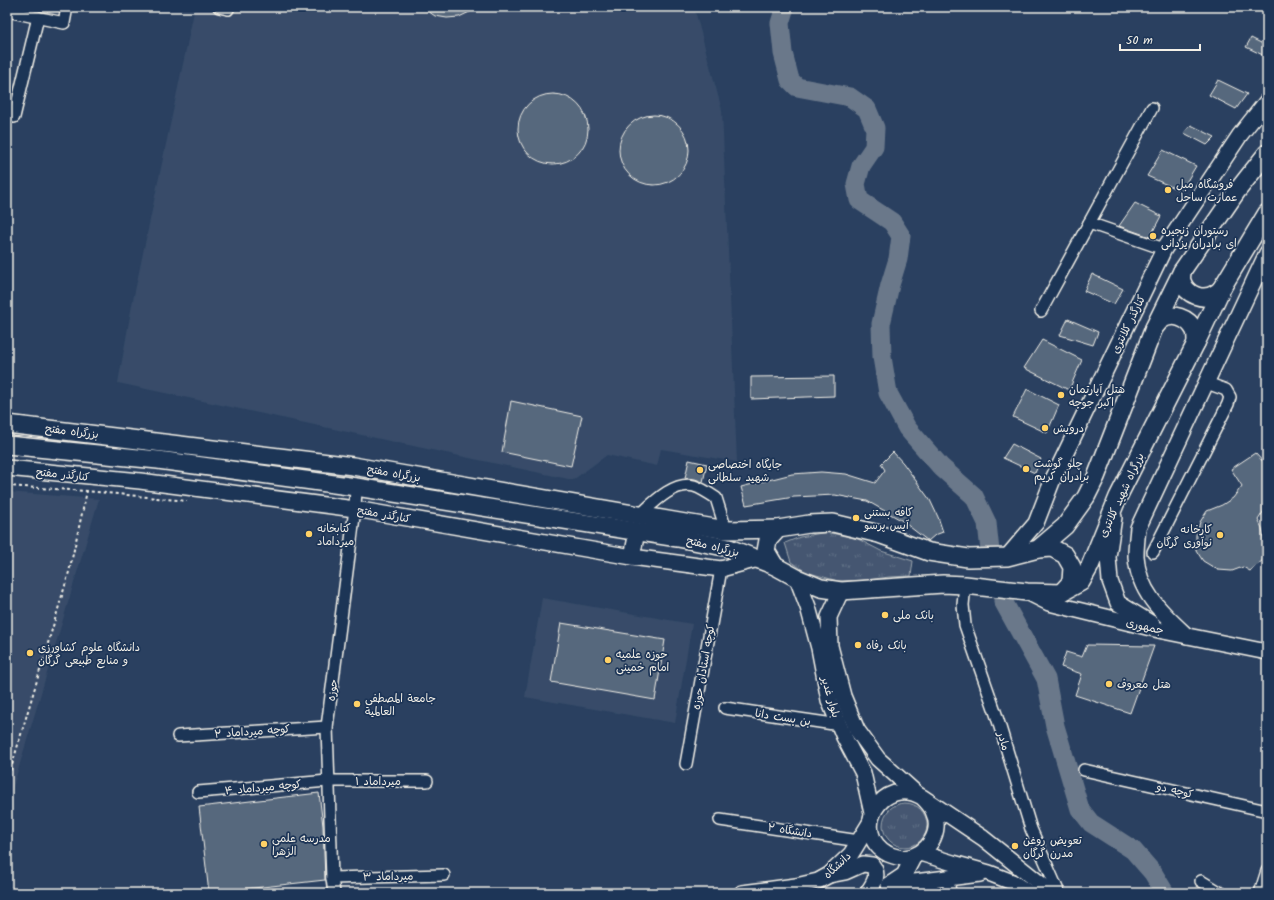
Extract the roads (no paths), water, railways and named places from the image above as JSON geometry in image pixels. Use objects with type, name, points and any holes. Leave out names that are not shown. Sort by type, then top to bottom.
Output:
[{"type":"highway","points":[[1038,549],[1065,526],[1086,497],[1096,477],[1154,328],[1182,271],[1238,191],[1267,153]]},
{"type":"highway","name":"بزرگراه شهید کلانتری","points":[[1061,593],[1081,582],[1090,566],[1118,497],[1196,343],[1223,286],[1267,213]]},
{"type":"highway","points":[[1182,271],[1182,281],[1187,290],[1196,296],[1206,297],[1216,294],[1223,286]]},
{"type":"highway","points":[[1154,328],[1161,320],[1171,316],[1181,317],[1190,323],[1196,332],[1196,343]]},
{"type":"highway","name":"بزرگراه مفتح","points":[[7,424],[354,466],[726,530],[778,529],[809,524],[833,523],[879,534],[929,552],[968,558],[1007,557]]},
{"type":"highway","name":"بزرگراه مفتح","points":[[7,445],[158,460],[356,487],[678,538],[728,548],[775,566],[796,578],[821,588],[840,591],[944,584],[965,585]]},
{"type":"highway","points":[[775,566],[766,551],[768,540],[778,529]]},
{"type":"highway","points":[[965,585],[1027,592],[1061,593],[1070,582],[1072,567],[1065,554],[1052,548],[1038,549],[1007,557]]},
{"type":"main road","name":"کنارگذر کلانتری","points":[[1007,557],[1036,523],[1053,480],[1164,249],[1240,135],[1267,101]]},
{"type":"main road","points":[[1186,636],[1162,613],[1149,595],[1140,578],[1136,556],[1138,528],[1267,253]]},
{"type":"main road","name":"کنارگذر مفتح","points":[[7,468],[140,481],[355,509],[632,557],[721,569],[758,560]]},
{"type":"main road","points":[[1118,497],[1108,557],[1110,581],[1118,603],[1163,631]]},
{"type":"main road","points":[[632,557],[637,532]]},
{"type":"main road","name":"بلوار غدیر","points":[[796,578],[808,607],[819,648],[830,700],[844,737],[863,773],[871,818]]},
{"type":"main road","name":"بلوار غدیر","points":[[840,591],[829,617],[830,646],[842,696],[857,730],[878,759],[920,795],[983,838],[1052,893]]},
{"type":"main road","name":"جمهوری","points":[[1027,592],[1049,603],[1163,631],[1267,652]]},
{"type":"main road","points":[[890,885],[904,875],[917,854],[932,842],[936,832],[936,820],[933,810],[920,795],[907,792],[896,792],[886,796],[878,804],[871,818],[871,833],[876,843],[883,851],[893,856],[903,858],[917,854],[989,873],[1012,882],[1029,893]]},
{"type":"main road","name":"دانشگاه","points":[[742,893],[796,886],[818,881],[830,875],[851,854],[871,818]]},
{"type":"main road","points":[[830,875],[845,872],[863,864],[872,865],[876,870],[876,877],[865,893]]},
{"type":"main road","points":[[865,893],[890,885],[989,873]]},
{"type":"street","points":[[7,11],[64,22],[67,7]]},
{"type":"street","points":[[14,117],[38,17]]},
{"type":"street","points":[[1041,311],[1152,108]]},
{"type":"street","points":[[1089,223],[1164,249]]},
{"type":"street","points":[[1153,552],[1228,404],[1230,397],[1226,390],[1207,383]]},
{"type":"street","points":[[640,515],[665,493],[684,486],[695,486],[716,498],[726,530]]},
{"type":"street","name":"حوزه","points":[[334,893],[332,878],[327,727],[355,509],[356,487]]},
{"type":"street","name":"کوچه استادان حوزه","points":[[686,764],[721,569]]},
{"type":"street","name":"مادر","points":[[965,585],[963,605],[966,625],[996,714],[1031,828],[1059,893]]},
{"type":"street","name":"بن بست دانا","points":[[725,708],[840,725]]},
{"type":"street","name":"کوچه میرداماد ۲","points":[[178,736],[327,727]]},
{"type":"street","name":"کوچه دو","points":[[1084,770],[1267,811]]},
{"type":"street","name":"۱ میرداماد","points":[[328,781],[427,781]]},
{"type":"street","name":"کوچه میرداماد ۴","points":[[198,792],[328,781]]},
{"type":"street","name":"دانشگاه ۲","points":[[720,820],[859,841]]},
{"type":"street","points":[[1260,893],[1267,871]]},
{"type":"street","name":"۳ میرداماد","points":[[332,878],[444,875]]},
{"type":"street","points":[[948,878],[950,893]]},
{"type":"street","points":[[1201,881],[1222,893]]},
{"type":"waterway","points":[[785,7],[780,23],[783,53],[790,80],[797,87],[850,97],[867,109],[875,128],[874,147],[861,166],[856,184],[859,200],[892,222],[901,236],[898,259],[881,324],[882,357],[888,393],[907,428],[941,467],[974,496],[987,523],[990,551]]},
{"type":"waterway","points":[[1003,601],[1046,679],[1055,726],[1080,809],[1091,823],[1133,850],[1153,873],[1165,893]]},
{"type":"place","name":"فروشگاه مبل عمارت ساحل","points":[[1168,190]]},
{"type":"place","name":"رستوران زنجیره ای برادران یزدانی","points":[[1153,236]]},
{"type":"place","name":"هتل آپارتمان اکبر جوجه","points":[[1061,395]]},
{"type":"place","name":"درویش","points":[[1045,428]]},
{"type":"place","name":"چلو گوشت برادران کریم","points":[[1026,469]]},
{"type":"place","name":"جایگاه اختصاصی شهید سلطانی","points":[[700,470]]},
{"type":"place","name":"کافه بستنی آیس پرسو","points":[[856,518]]},
{"type":"place","name":"کتابخانه میرداماد","points":[[309,534]]},
{"type":"place","name":"کارخانه نوآوری گرگان","points":[[1220,535]]},
{"type":"place","name":"بانک ملی","points":[[885,615]]},
{"type":"place","name":"بانک رفاه","points":[[858,645]]},
{"type":"place","name":"دانشگاه علوم کشاورزی و منابع طبیعی گرگان","points":[[30,653]]},
{"type":"place","name":"حوزه علمیه امام خمینی","points":[[608,660]]},
{"type":"place","name":"هتل معروف","points":[[1109,684]]},
{"type":"place","name":"جامعة المصطفی العالمیة","points":[[357,704]]},
{"type":"place","name":"مدرسه علمی الزهرا","points":[[264,844]]},
{"type":"place","name":"تعویض روغن مدرن گرگان","points":[[1015,846]]}]
